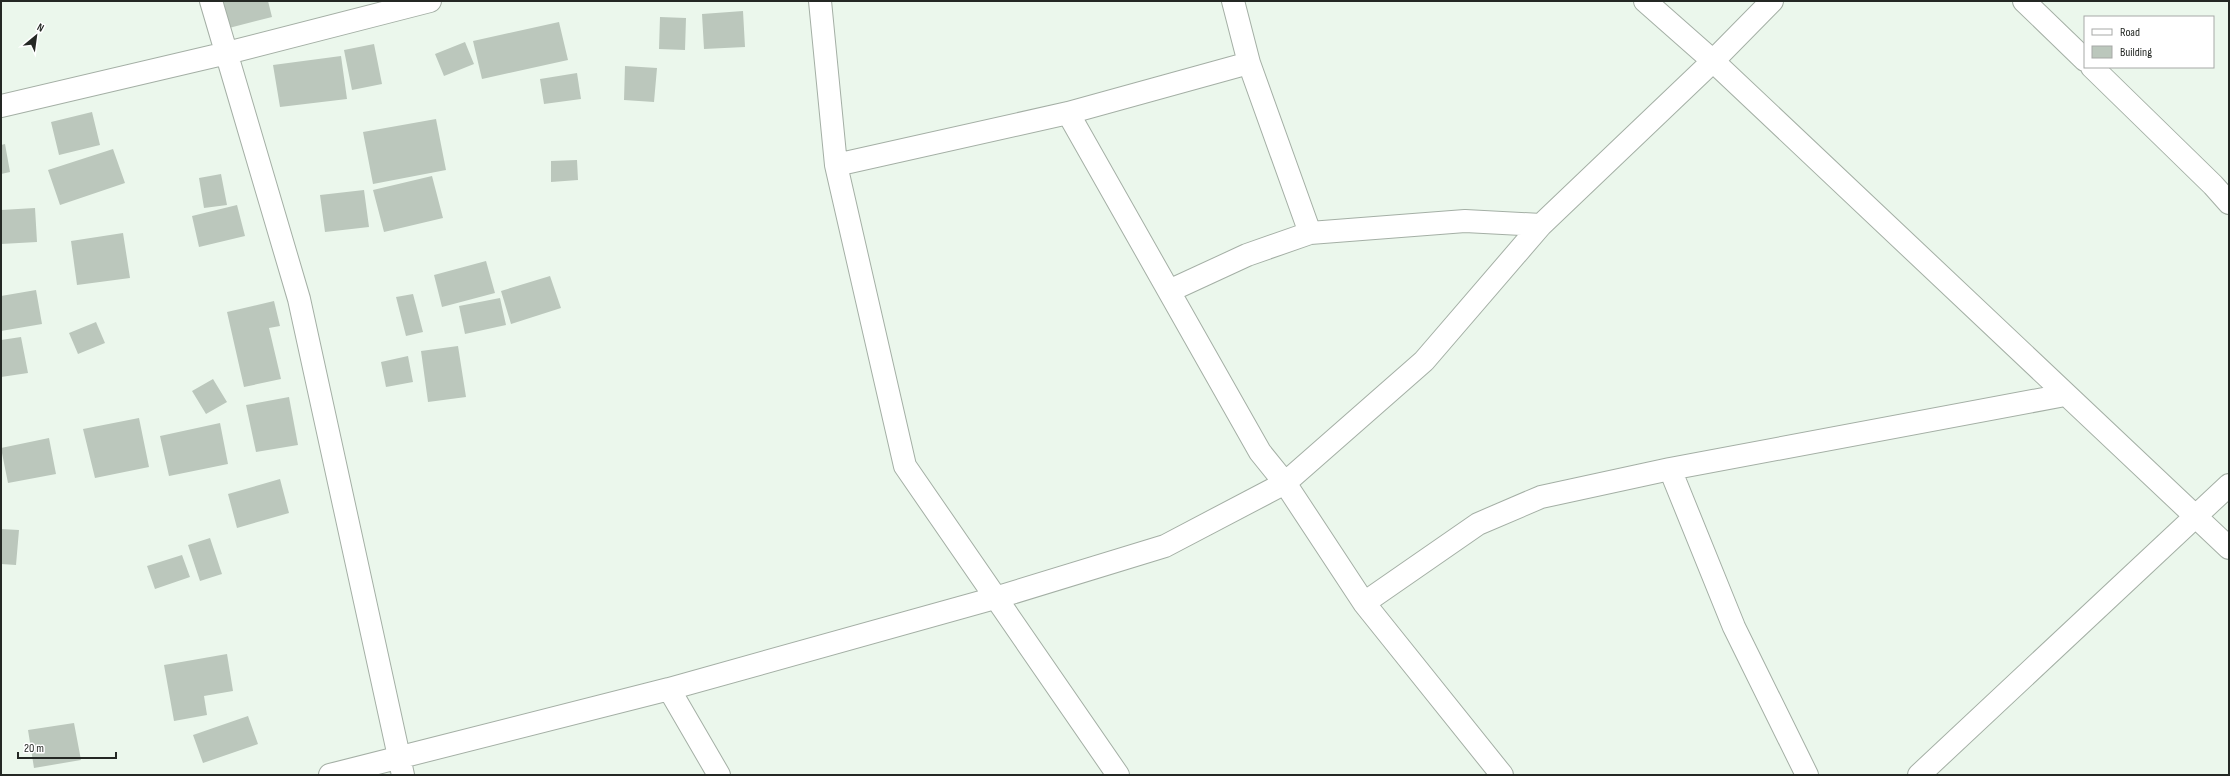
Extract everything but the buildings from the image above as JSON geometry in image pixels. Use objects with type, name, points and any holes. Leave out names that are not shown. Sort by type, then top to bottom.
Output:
[{"type":"street","points":[[211,1],[299,299],[402,766]]},
{"type":"street","points":[[1,106],[227,53],[430,1]]},
{"type":"street","points":[[820,1],[836,165],[905,466],[1118,775]]},
{"type":"street","points":[[1233,1],[1249,64],[1310,233]]},
{"type":"street","points":[[1645,1],[1713,61],[2065,395],[2229,548]]},
{"type":"street","points":[[330,775],[402,766],[669,689],[995,598],[1165,546],[1286,483],[1424,361],[1541,225],[1713,61],[1772,1]]},
{"type":"street","points":[[2024,1],[2084,59]]},
{"type":"street","points":[[836,165],[1068,113],[1249,64]]},
{"type":"street","points":[[2093,68],[2213,185],[2229,203]]},
{"type":"street","points":[[1068,113],[1260,452],[1286,483],[1364,603],[1502,775]]},
{"type":"street","points":[[1170,291],[1247,255],[1310,233],[1465,221],[1541,225]]},
{"type":"street","points":[[1364,603],[1478,524],[1541,497],[1670,469],[2065,395]]},
{"type":"street","points":[[1670,469],[1734,627],[1807,775]]},
{"type":"street","points":[[1919,775],[2229,485]]},
{"type":"street","points":[[669,689],[719,775]]}]
